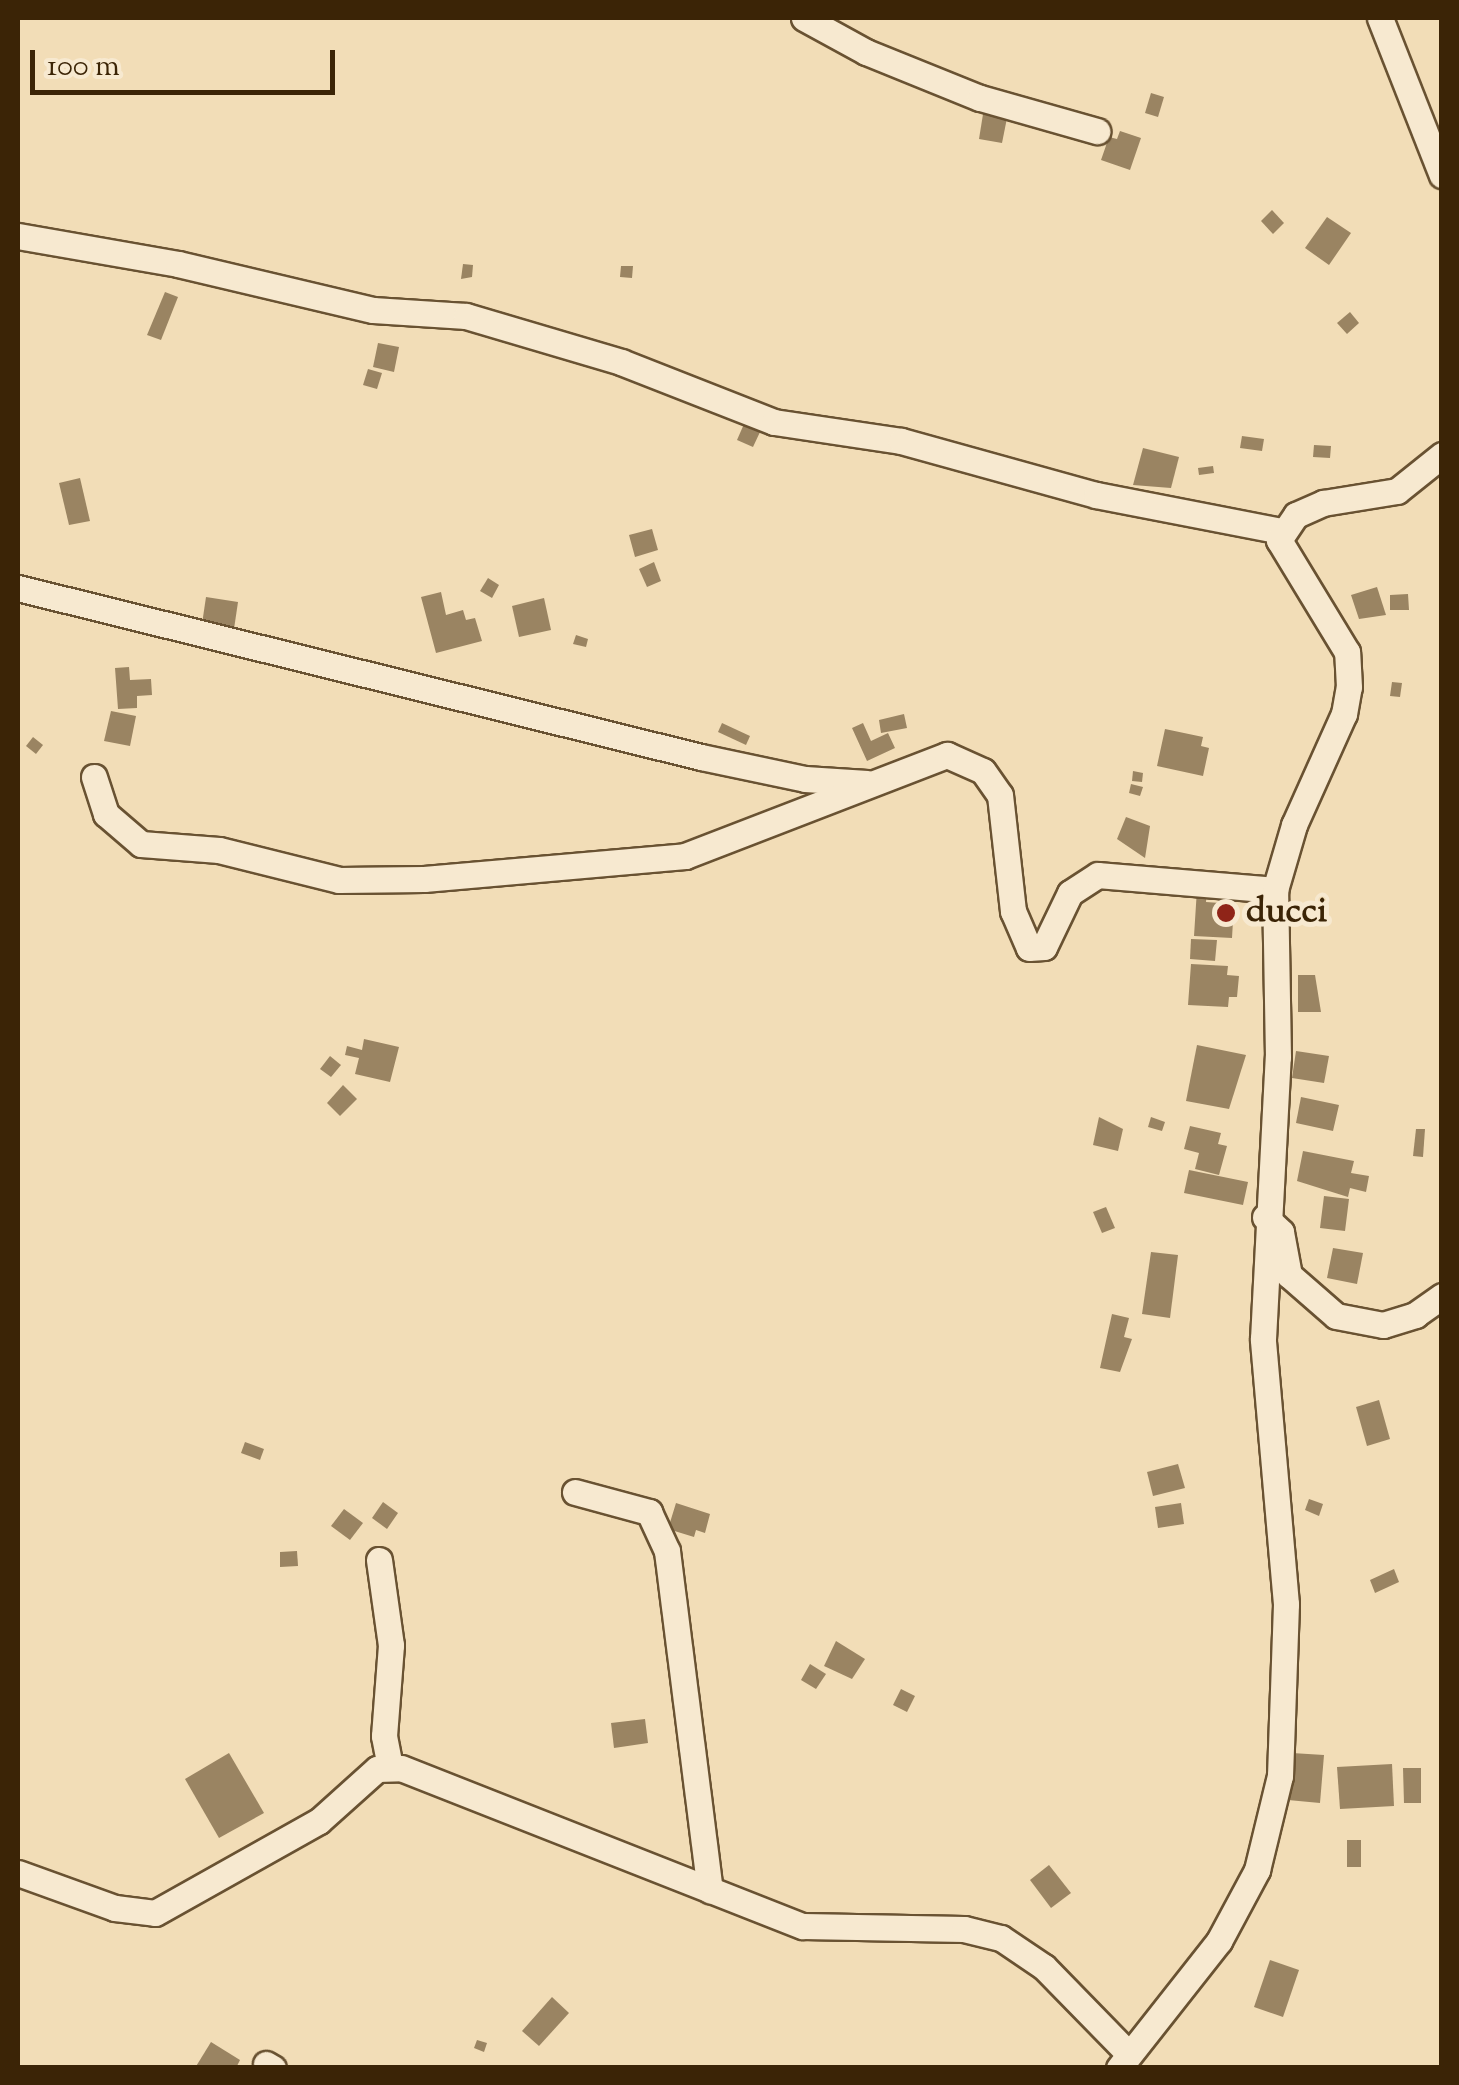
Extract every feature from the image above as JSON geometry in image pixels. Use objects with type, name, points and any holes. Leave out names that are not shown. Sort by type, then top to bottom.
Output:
[{"type":"street","points":[[804,18],[866,52],[980,98],[1097,131]]},
{"type":"street","points":[[1380,18],[1442,175]]},
{"type":"street","points":[[18,236],[178,264],[373,310],[466,316],[622,362],[774,422],[901,442],[1096,495],[1281,531]]},
{"type":"street","points":[[1281,531],[1296,515],[1323,503],[1397,491],[1442,455]]},
{"type":"street","points":[[18,1872],[114,1908],[155,1913],[319,1821],[363,1780],[390,1767],[419,1773],[803,1926],[964,1930],[1001,1938],[1044,1966],[1124,2060],[1219,1941],[1257,1870],[1280,1776],[1286,1604],[1262,1339],[1278,1056],[1275,890],[1294,825],[1344,714],[1348,687],[1347,652],[1292,569],[1281,531]]},
{"type":"street","points":[[18,588],[702,757],[805,778],[872,784]]},
{"type":"street","points":[[94,777],[106,814],[141,844],[218,850],[338,880],[508,874],[685,856],[948,755],[990,778],[1000,796],[1013,911],[1030,948],[1044,947],[1070,893],[1098,875],[1275,890]]},
{"type":"street","points":[[1266,1216],[1281,1232],[1290,1275],[1336,1316],[1383,1325],[1415,1315],[1442,1296]]},
{"type":"street","points":[[575,1492],[649,1512],[667,1550],[710,1890]]},
{"type":"street","points":[[379,1560],[392,1644],[384,1736],[390,1767]]},
{"type":"building","points":[[1151,93],[1164,97],[1158,117],[1145,113]]},
{"type":"building","points":[[984,108],[1008,113],[1002,143],[979,139]]},
{"type":"building","points":[[1120,131],[1141,138],[1130,170],[1101,160],[1109,137],[1117,139]]},
{"type":"building","points":[[1272,210],[1284,223],[1273,234],[1261,221]]},
{"type":"building","points":[[1327,217],[1351,233],[1329,265],[1305,248]]},
{"type":"building","points":[[463,264],[473,265],[472,277],[461,279]]},
{"type":"building","points":[[621,266],[633,266],[632,278],[620,277]]},
{"type":"building","points":[[165,292],[178,297],[161,340],[147,335]]},
{"type":"building","points":[[1350,312],[1359,323],[1347,334],[1337,323]]},
{"type":"building","points":[[378,343],[399,347],[394,372],[373,367]]},
{"type":"building","points":[[368,369],[382,373],[377,389],[363,385]]},
{"type":"building","points":[[744,424],[760,432],[753,447],[737,440]]},
{"type":"building","points":[[1242,436],[1264,439],[1262,451],[1240,448]]},
{"type":"building","points":[[1314,445],[1331,446],[1330,458],[1313,457]]},
{"type":"building","points":[[1143,448],[1179,457],[1171,488],[1133,485]]},
{"type":"building","points":[[1213,466],[1214,473],[1199,475],[1198,468]]},
{"type":"building","points":[[80,478],[90,521],[69,525],[59,483]]},
{"type":"building","points":[[652,529],[658,550],[635,557],[629,535]]},
{"type":"building","points":[[654,562],[661,581],[647,587],[639,569]]},
{"type":"building","points":[[488,578],[499,585],[492,598],[480,591]]},
{"type":"building","points":[[1377,587],[1386,615],[1359,619],[1351,595]]},
{"type":"building","points":[[441,592],[446,615],[463,610],[466,620],[475,618],[482,641],[436,653],[421,597]]},
{"type":"building","points":[[1408,594],[1409,610],[1390,610],[1390,595]]},
{"type":"building","points":[[206,597],[238,602],[234,629],[202,624]]},
{"type":"building","points":[[544,598],[551,630],[519,637],[512,606]]},
{"type":"building","points":[[576,635],[588,639],[586,647],[573,644]]},
{"type":"building","points":[[129,667],[130,680],[151,679],[152,695],[137,696],[137,708],[118,709],[115,668]]},
{"type":"building","points":[[1392,682],[1402,683],[1400,697],[1390,696]]},
{"type":"building","points":[[111,711],[136,716],[130,746],[104,741]]},
{"type":"building","points":[[904,714],[907,728],[881,733],[879,720]]},
{"type":"building","points":[[722,723],[750,736],[746,745],[718,732]]},
{"type":"building","points":[[863,723],[871,741],[888,733],[895,748],[867,761],[852,728]]},
{"type":"building","points":[[1165,729],[1203,737],[1201,746],[1209,748],[1203,776],[1157,766]]},
{"type":"building","points":[[33,737],[43,745],[36,754],[26,746]]},
{"type":"building","points":[[1133,771],[1143,773],[1142,782],[1132,781]]},
{"type":"building","points":[[1131,784],[1143,787],[1140,796],[1129,793]]},
{"type":"building","points":[[1126,817],[1150,826],[1145,858],[1117,839]]},
{"type":"building","points":[[1197,889],[1207,890],[1206,902],[1234,904],[1232,938],[1194,936]]},
{"type":"building","points":[[1191,939],[1217,940],[1215,961],[1190,959]]},
{"type":"building","points":[[1191,964],[1228,966],[1227,975],[1239,976],[1237,997],[1229,997],[1228,1007],[1188,1005]]},
{"type":"building","points":[[1298,975],[1315,975],[1321,1012],[1298,1012]]},
{"type":"building","points":[[364,1039],[399,1047],[390,1082],[355,1074],[359,1058],[345,1055],[347,1046],[362,1050]]},
{"type":"building","points":[[1197,1045],[1246,1055],[1229,1109],[1186,1101]]},
{"type":"building","points":[[1296,1051],[1329,1056],[1324,1083],[1292,1078]]},
{"type":"building","points":[[330,1056],[341,1065],[331,1077],[320,1069]]},
{"type":"building","points":[[343,1085],[357,1099],[340,1116],[327,1103]]},
{"type":"building","points":[[1301,1097],[1339,1105],[1333,1131],[1296,1123]]},
{"type":"building","points":[[1099,1117],[1123,1129],[1118,1151],[1093,1145]]},
{"type":"building","points":[[1151,1117],[1165,1122],[1162,1131],[1148,1127]]},
{"type":"building","points":[[1190,1126],[1221,1133],[1218,1144],[1227,1146],[1219,1175],[1195,1169],[1199,1153],[1184,1149]]},
{"type":"building","points":[[1416,1129],[1425,1129],[1423,1157],[1413,1156]]},
{"type":"building","points":[[1303,1151],[1354,1161],[1351,1173],[1369,1176],[1366,1192],[1350,1188],[1348,1197],[1297,1181]]},
{"type":"building","points":[[1189,1170],[1248,1182],[1243,1205],[1184,1193]]},
{"type":"building","points":[[1324,1196],[1349,1199],[1345,1231],[1320,1228]]},
{"type":"building","points":[[1106,1207],[1115,1228],[1102,1233],[1093,1212]]},
{"type":"building","points":[[1333,1248],[1363,1253],[1357,1284],[1327,1278]]},
{"type":"building","points":[[1151,1252],[1178,1255],[1170,1318],[1142,1314]]},
{"type":"building","points":[[1112,1314],[1129,1318],[1124,1337],[1132,1339],[1120,1372],[1100,1368]]},
{"type":"building","points":[[1379,1400],[1390,1439],[1367,1446],[1356,1407]]},
{"type":"building","points":[[245,1442],[264,1449],[260,1460],[241,1453]]},
{"type":"building","points":[[1178,1464],[1185,1488],[1153,1496],[1147,1472]]},
{"type":"building","points":[[1309,1499],[1323,1504],[1319,1516],[1305,1510]]},
{"type":"building","points":[[383,1502],[398,1513],[387,1529],[372,1518]]},
{"type":"building","points":[[676,1503],[710,1514],[705,1533],[696,1530],[694,1537],[668,1529]]},
{"type":"building","points":[[1181,1503],[1184,1524],[1158,1528],[1155,1507]]},
{"type":"building","points":[[344,1509],[363,1523],[350,1540],[331,1526]]},
{"type":"building","points":[[297,1551],[298,1566],[280,1567],[280,1552]]},
{"type":"building","points":[[1394,1569],[1399,1582],[1375,1593],[1370,1580]]},
{"type":"building","points":[[836,1641],[865,1659],[852,1679],[824,1666]]},
{"type":"building","points":[[810,1664],[826,1674],[816,1689],[801,1680]]},
{"type":"building","points":[[901,1689],[915,1696],[907,1712],[893,1705]]},
{"type":"building","points":[[645,1719],[648,1743],[614,1748],[611,1723]]},
{"type":"building","points":[[229,1753],[264,1813],[219,1838],[185,1779]]},
{"type":"building","points":[[1292,1753],[1324,1755],[1320,1803],[1288,1800]]},
{"type":"building","points":[[1392,1764],[1394,1806],[1340,1809],[1337,1767]]},
{"type":"building","points":[[1403,1768],[1421,1768],[1421,1803],[1404,1803]]},
{"type":"building","points":[[1347,1840],[1361,1840],[1361,1867],[1347,1867]]},
{"type":"building","points":[[1049,1865],[1071,1893],[1051,1908],[1030,1880]]},
{"type":"building","points":[[1270,1960],[1299,1970],[1283,2017],[1254,2007]]},
{"type":"building","points":[[552,1997],[569,2013],[539,2046],[522,2031]]},
{"type":"building","points":[[477,2040],[487,2043],[484,2052],[474,2048]]},
{"type":"building","points":[[211,2042],[240,2060],[236,2068],[195,2068]]},
{"type":"place","name":"ducci","points":[[1226,913]]}]
